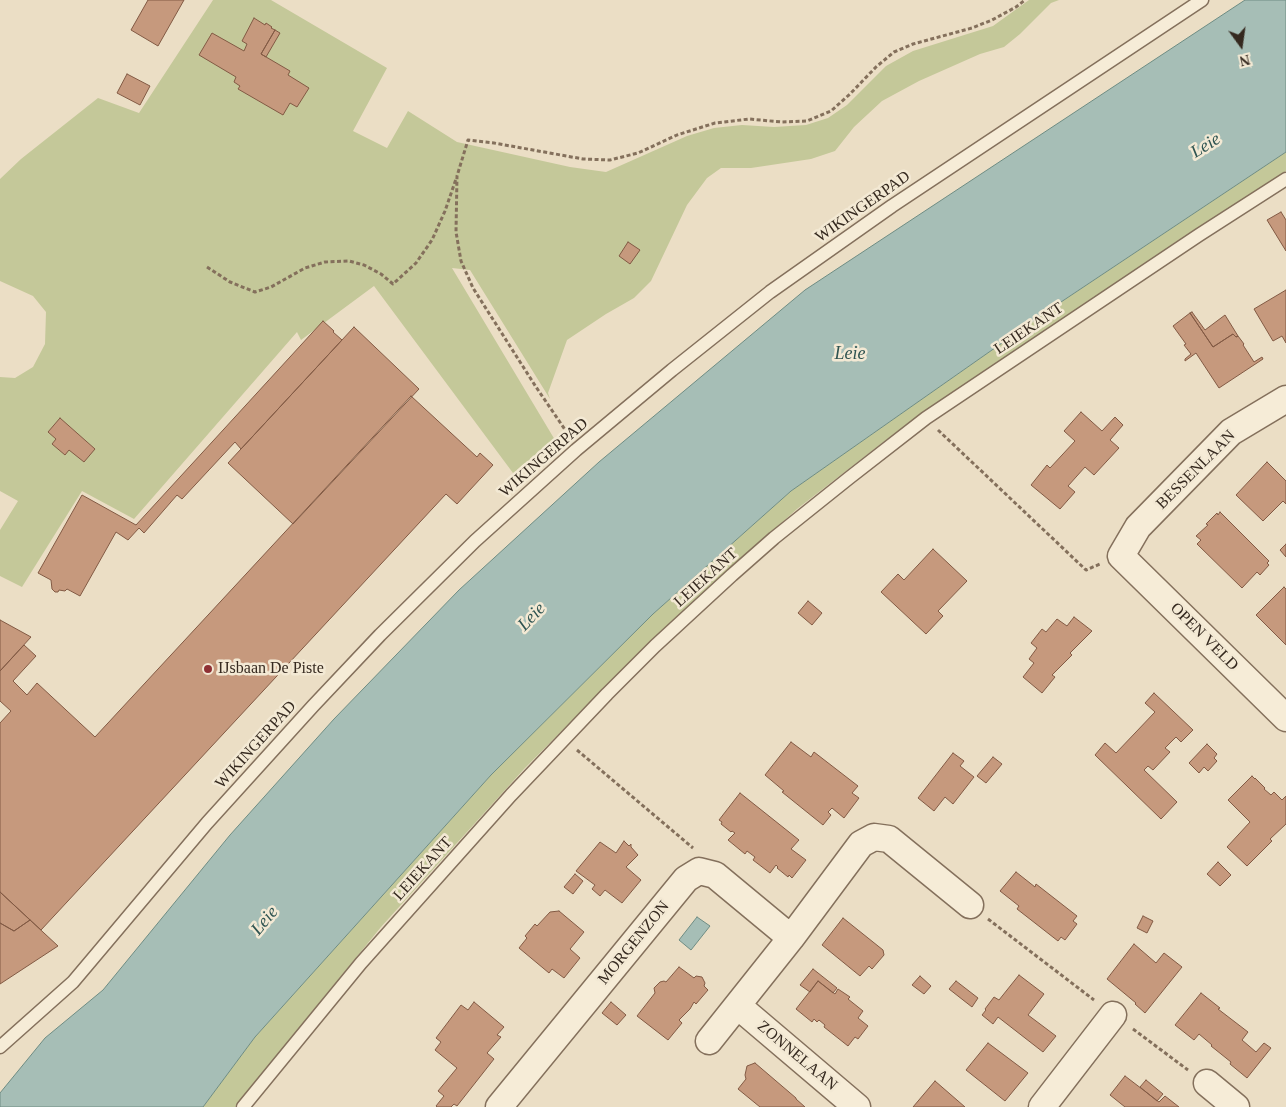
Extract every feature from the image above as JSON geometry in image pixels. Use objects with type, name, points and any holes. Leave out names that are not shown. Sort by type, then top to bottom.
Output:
[{"type":"street","name":"BESSENLAAN","points":[[1121,556],[1138,528],[1231,432],[1286,399]]},
{"type":"street","name":"OPEN VELD","points":[[1121,556],[1286,718]]},
{"type":"street","points":[[709,1041],[791,938],[861,844],[874,837],[889,839],[970,905]]},
{"type":"street","points":[[699,871],[715,876],[791,938]]},
{"type":"street","name":"MORGENZON","points":[[499,1107],[686,879],[699,871]]},
{"type":"street","name":"ZONNELAAN","points":[[738,1006],[857,1107]]},
{"type":"street","points":[[1042,1107],[1113,1015]]},
{"type":"street","points":[[1207,1083],[1236,1107]]},
{"type":"lane","name":"WIKINGERPAD","points":[[0,1047],[74,982],[214,816],[380,635],[475,541],[576,450],[770,292],[900,201],[1202,0]]},
{"type":"lane","name":"LEIEKANT","points":[[243,1107],[361,963],[505,802],[562,740],[655,646],[732,575],[848,478],[926,418],[1191,240],[1286,179]]},
{"type":"path","points":[[206,267],[230,282],[255,292],[271,287],[305,268],[325,262],[349,261],[364,265],[381,274],[393,284],[416,263],[432,240],[445,211],[468,140],[583,159],[610,160],[638,153],[677,135],[715,123],[749,119],[782,122],[808,121],[831,111],[894,52],[912,44],[972,28],[992,20],[1025,0]]},
{"type":"path","points":[[457,176],[456,232],[461,261],[473,288],[576,450]]},
{"type":"path","points":[[926,418],[1086,570],[1121,556]]},
{"type":"path","points":[[562,740],[582,754],[697,851],[699,871]]},
{"type":"path","points":[[970,905],[1113,1015],[1207,1083]]},
{"type":"green space","points":[[213,0],[271,0],[387,68],[353,131],[387,148],[408,111],[457,142],[570,167],[606,172],[687,136],[714,128],[742,125],[774,127],[806,125],[828,118],[847,105],[886,66],[913,51],[993,26],[1029,0],[1059,0],[1051,3],[1004,47],[980,54],[919,81],[882,101],[854,127],[835,151],[811,159],[751,168],[721,168],[707,178],[687,205],[651,281],[634,298],[567,340],[548,393],[550,399],[470,270],[452,268],[555,440],[513,473],[374,286],[301,340],[297,332],[134,519],[82,491],[22,587],[0,576],[0,530],[18,501],[0,491],[0,377],[15,378],[33,367],[45,344],[46,312],[33,296],[0,281],[0,179],[21,159],[98,98],[139,113]]},
{"type":"green space","points":[[1286,152],[1286,171],[1125,277],[882,443],[797,509],[706,590],[619,673],[524,769],[381,927],[235,1107],[203,1107],[255,1037],[491,775],[653,614],[791,491],[1049,310]]},
{"type":"water","name":"Leie","points":[[1245,0],[1286,0],[1286,152],[1049,310],[791,491],[653,614],[491,775],[255,1037],[203,1107],[0,1107],[0,1093],[45,1038],[103,990],[230,835],[334,719],[459,590],[599,462],[805,290]]},
{"type":"water","points":[[697,917],[710,926],[691,950],[679,940]]},
{"type":"building","points":[[148,0],[184,0],[158,46],[131,30]]},
{"type":"building","points":[[254,18],[265,25],[266,23],[275,30],[261,54],[290,71],[288,75],[309,88],[297,107],[290,103],[283,115],[238,89],[240,86],[234,82],[236,77],[199,55],[212,33],[244,51],[247,44],[242,41]]},
{"type":"building","points":[[275,30],[280,33],[266,57],[261,54]]},
{"type":"building","points":[[127,74],[150,86],[140,105],[117,93]]},
{"type":"building","points":[[1281,212],[1286,220],[1286,251],[1267,220]]},
{"type":"building","points":[[628,242],[640,250],[630,264],[619,256]]},
{"type":"building","points":[[1286,290],[1286,343],[1282,336],[1273,341],[1254,309]]},
{"type":"building","points":[[1192,312],[1205,330],[1225,315],[1238,336],[1236,337],[1233,334],[1213,347],[1190,313]]},
{"type":"building","points":[[1190,313],[1213,347],[1233,334],[1236,337],[1238,336],[1244,344],[1254,362],[1262,357],[1263,359],[1219,388],[1196,353],[1185,361],[1191,354],[1173,326]]},
{"type":"building","points":[[323,321],[342,340],[241,449],[235,442],[182,499],[177,495],[144,533],[139,528],[128,540],[116,532],[80,596],[67,589],[55,592],[52,589],[51,580],[38,573],[82,495],[136,525]]},
{"type":"building","points":[[354,327],[419,389],[293,524],[228,463]]},
{"type":"building","points":[[411,396],[477,457],[480,453],[493,465],[457,504],[446,494],[41,930],[0,892],[0,723],[11,711],[0,701],[0,671],[24,645],[36,656],[13,681],[27,695],[37,683],[95,737]]},
{"type":"building","points":[[1081,412],[1102,431],[1115,417],[1123,425],[1110,440],[1119,448],[1094,475],[1085,467],[1068,486],[1075,492],[1060,509],[1031,485],[1047,465],[1050,468],[1075,441],[1064,431]]},
{"type":"building","points":[[60,418],[95,449],[84,462],[69,450],[65,455],[52,444],[56,439],[48,432]]},
{"type":"building","points":[[1267,462],[1286,481],[1286,504],[1283,501],[1263,521],[1236,495]]},
{"type":"building","points":[[1220,512],[1269,561],[1267,563],[1269,565],[1260,575],[1257,572],[1242,588],[1197,544],[1201,540],[1196,536]]},
{"type":"building","points":[[1286,544],[1286,557],[1280,550]]},
{"type":"building","points":[[933,549],[967,581],[938,611],[943,616],[926,634],[881,592],[898,574],[904,580]]},
{"type":"building","points":[[1284,587],[1286,589],[1286,645],[1256,615]]},
{"type":"building","points":[[808,601],[822,613],[812,625],[798,613]]},
{"type":"building","points":[[1074,617],[1092,631],[1052,675],[1055,677],[1042,693],[1023,677],[1034,663],[1029,659],[1037,648],[1031,643],[1042,629],[1046,632],[1057,619],[1067,626]]},
{"type":"building","points":[[0,620],[31,637],[0,671]]},
{"type":"building","points":[[1154,693],[1193,730],[1181,742],[1176,737],[1165,748],[1170,752],[1153,770],[1148,766],[1144,770],[1177,802],[1161,819],[1095,755],[1105,743],[1116,753],[1155,712],[1145,703]]},
{"type":"building","points":[[791,742],[811,757],[814,752],[858,786],[852,793],[859,798],[844,818],[832,808],[828,812],[831,815],[823,825],[782,792],[784,791],[765,775]]},
{"type":"building","points":[[1207,744],[1217,754],[1214,758],[1217,761],[1208,771],[1204,767],[1199,773],[1189,763]]},
{"type":"building","points":[[953,753],[964,761],[960,766],[974,777],[953,804],[945,797],[934,811],[918,798]]},
{"type":"building","points":[[993,757],[1002,764],[986,783],[977,776]]},
{"type":"building","points":[[1252,776],[1271,795],[1274,792],[1282,800],[1286,796],[1286,824],[1270,839],[1272,841],[1247,866],[1227,847],[1250,822],[1228,800]]},
{"type":"building","points":[[740,793],[799,840],[791,849],[806,860],[792,878],[789,875],[788,877],[776,865],[770,873],[753,860],[755,857],[747,851],[745,854],[728,840],[735,833],[721,824],[722,822],[719,820]]},
{"type":"building","points":[[624,841],[629,846],[631,844],[631,847],[638,855],[626,867],[641,880],[622,903],[605,890],[600,896],[592,889],[595,885],[576,871],[600,842],[616,853]]},
{"type":"building","points":[[1218,862],[1231,875],[1220,886],[1207,874]]},
{"type":"building","points":[[1016,872],[1035,887],[1036,884],[1077,916],[1073,921],[1077,924],[1065,940],[1061,937],[1058,941],[1017,909],[1019,906],[1000,891]]},
{"type":"building","points":[[575,874],[583,881],[573,894],[564,887]]},
{"type":"building","points":[[0,892],[30,920],[14,931],[0,923]]},
{"type":"building","points":[[559,911],[584,932],[570,949],[580,958],[564,978],[552,969],[549,973],[519,948],[527,938],[525,936],[535,924],[537,926],[550,912]]},
{"type":"building","points":[[1143,916],[1153,921],[1147,933],[1137,928]]},
{"type":"building","points":[[843,918],[883,950],[884,955],[872,969],[869,966],[860,976],[822,945]]},
{"type":"building","points":[[30,920],[58,946],[0,984],[0,923],[14,931]]},
{"type":"building","points":[[1134,944],[1156,963],[1164,953],[1182,967],[1145,1013],[1107,979]]},
{"type":"building","points":[[679,967],[694,978],[696,976],[702,977],[705,983],[704,986],[708,990],[696,1004],[694,1002],[679,1020],[682,1023],[668,1040],[637,1016],[655,993],[654,988],[660,982],[666,982]]},
{"type":"building","points":[[813,969],[837,988],[833,993],[818,981],[810,992],[800,985]]},
{"type":"building","points":[[1019,975],[1044,994],[1028,1015],[1056,1036],[1043,1052],[998,1017],[993,1024],[982,1015],[994,997],[999,1000]]},
{"type":"building","points":[[920,976],[931,986],[924,994],[912,985]]},
{"type":"building","points":[[818,981],[835,994],[838,989],[850,997],[848,999],[863,1011],[858,1018],[868,1026],[858,1039],[855,1037],[848,1046],[824,1027],[825,1025],[819,1020],[817,1022],[814,1019],[812,1022],[796,1009]]},
{"type":"building","points":[[956,981],[978,998],[972,1007],[949,989]]},
{"type":"building","points":[[1201,993],[1248,1032],[1242,1040],[1256,1052],[1264,1043],[1271,1048],[1247,1078],[1199,1034],[1194,1040],[1175,1025]]},
{"type":"building","points":[[474,1002],[504,1027],[497,1035],[501,1037],[487,1053],[494,1059],[457,1106],[454,1104],[451,1107],[437,1107],[444,1096],[438,1091],[457,1068],[435,1050],[441,1042],[436,1038],[461,1005],[468,1010]]},
{"type":"building","points":[[611,1002],[626,1015],[617,1025],[602,1013]]},
{"type":"building","points":[[988,1043],[1028,1073],[1005,1101],[966,1070]]},
{"type":"building","points":[[755,1063],[805,1107],[760,1107],[738,1089],[746,1079],[747,1066]]},
{"type":"building","points":[[1125,1076],[1159,1102],[1165,1096],[1179,1107],[1125,1107],[1110,1095]]},
{"type":"building","points":[[1146,1080],[1163,1094],[1157,1101],[1140,1087]]},
{"type":"building","points":[[935,1081],[965,1107],[913,1107]]},
{"type":"place","name":"IJsbaan De Piste","points":[[208,669]]}]
